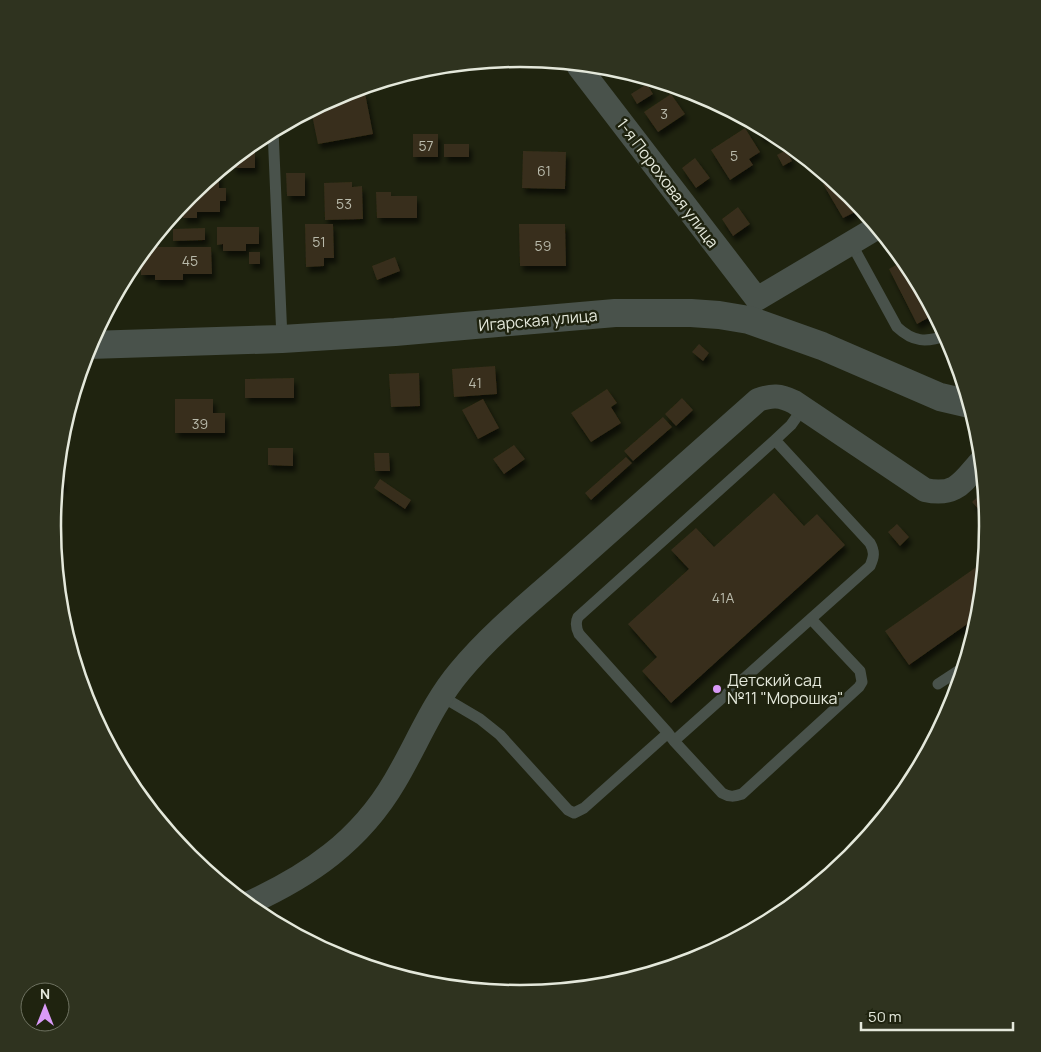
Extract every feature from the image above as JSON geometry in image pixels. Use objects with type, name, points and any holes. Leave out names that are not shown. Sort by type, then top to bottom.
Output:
[{"type":"street","name":"1-я Пороховая улица","points":[[582,71],[753,310]]},
{"type":"street","points":[[753,310],[872,231]]},
{"type":"street","name":"Игарская улица","points":[[99,345],[282,338],[434,329],[614,313],[719,315],[753,310],[822,346],[940,397],[963,402]]},
{"type":"street","points":[[255,900],[290,883],[328,858],[374,813],[395,781],[426,721],[460,671],[520,611],[758,400],[770,396],[782,396],[803,408],[925,490],[947,492],[956,488],[976,466]]},
{"type":"lane","points":[[273,139],[282,338]]},
{"type":"lane","points":[[851,244],[897,327],[904,334],[914,339],[929,341],[939,337]]},
{"type":"lane","points":[[803,408],[791,425],[775,440],[578,617],[576,629],[722,793],[728,796],[736,796],[742,794],[860,687],[862,682],[860,671],[811,619]]},
{"type":"lane","points":[[442,696],[480,719],[500,734],[568,810],[574,813],[584,808],[811,619],[870,566],[874,559],[874,550],[870,543],[775,440]]},
{"type":"lane","points":[[938,684],[955,673]]},
{"type":"building","points":[[646,84],[653,94],[637,104],[631,94]]},
{"type":"building","points":[[365,94],[373,134],[318,144],[312,117]]},
{"type":"building","points":[[671,94],[685,114],[658,132],[644,112]]},
{"type":"building","points":[[745,128],[760,152],[749,159],[753,165],[730,180],[711,150]]},
{"type":"building","points":[[413,134],[438,134],[438,157],[413,157]]},
{"type":"building","points":[[444,144],[469,144],[469,157],[444,157]]},
{"type":"building","points":[[523,151],[566,152],[565,189],[522,188]]},
{"type":"building","points":[[785,151],[792,161],[783,166],[777,155]]},
{"type":"building","points":[[255,152],[255,168],[234,168]]},
{"type":"building","points":[[695,158],[710,178],[696,188],[682,168]]},
{"type":"building","points":[[286,173],[305,173],[305,196],[287,196]]},
{"type":"building","points":[[219,180],[219,188],[226,188],[226,201],[220,201],[220,212],[197,212],[197,218],[183,218],[183,215]]},
{"type":"building","points":[[352,182],[352,187],[362,186],[363,219],[325,220],[324,183]]},
{"type":"building","points":[[825,183],[855,212],[843,218],[823,184]]},
{"type":"building","points":[[376,192],[391,192],[391,196],[417,196],[417,218],[377,218]]},
{"type":"building","points":[[738,207],[750,224],[733,236],[722,219]]},
{"type":"building","points":[[305,224],[333,224],[334,258],[324,258],[324,266],[306,267]]},
{"type":"building","points":[[519,224],[565,224],[566,266],[520,266]]},
{"type":"building","points":[[217,227],[259,227],[259,244],[246,244],[246,251],[223,251],[223,244],[217,245]]},
{"type":"building","points":[[205,228],[205,240],[173,241],[173,229]]},
{"type":"building","points":[[155,247],[211,247],[212,274],[183,274],[183,280],[155,280],[155,275],[141,275],[141,268]]},
{"type":"building","points":[[249,252],[260,252],[260,264],[249,264]]},
{"type":"building","points":[[395,257],[400,271],[377,280],[372,266]]},
{"type":"building","points":[[897,264],[929,317],[917,324],[889,269]]},
{"type":"building","points":[[699,344],[709,353],[703,361],[692,352]]},
{"type":"building","points":[[495,366],[497,394],[454,397],[452,369]]},
{"type":"building","points":[[419,373],[420,406],[391,407],[389,374]]},
{"type":"building","points":[[294,378],[294,398],[245,398],[245,379]]},
{"type":"building","points":[[607,389],[617,403],[611,407],[621,423],[591,442],[571,413]]},
{"type":"building","points":[[682,398],[693,410],[676,426],[665,414]]},
{"type":"building","points":[[175,399],[213,399],[213,413],[225,413],[225,433],[175,433]]},
{"type":"building","points":[[483,399],[499,428],[478,439],[462,410]]},
{"type":"building","points":[[663,417],[672,427],[633,461],[624,451]]},
{"type":"building","points":[[514,445],[525,459],[504,474],[493,459]]},
{"type":"building","points":[[268,448],[293,448],[293,466],[268,465]]},
{"type":"building","points":[[374,453],[389,453],[390,471],[375,471]]},
{"type":"building","points":[[626,457],[632,463],[591,500],[585,493]]},
{"type":"building","points":[[380,479],[411,500],[405,509],[374,488]]},
{"type":"building","points":[[774,493],[804,526],[817,514],[845,545],[671,703],[642,671],[657,657],[628,624],[689,569],[671,550],[696,528],[714,547]]},
{"type":"building","points":[[979,496],[979,510],[972,502]]},
{"type":"building","points":[[897,524],[909,537],[900,546],[888,532]]},
{"type":"building","points":[[978,566],[969,622],[909,665],[885,631]]},
{"type":"place","name":"Детский сад №11 \"Морошка\"","points":[[717,689]]}]
